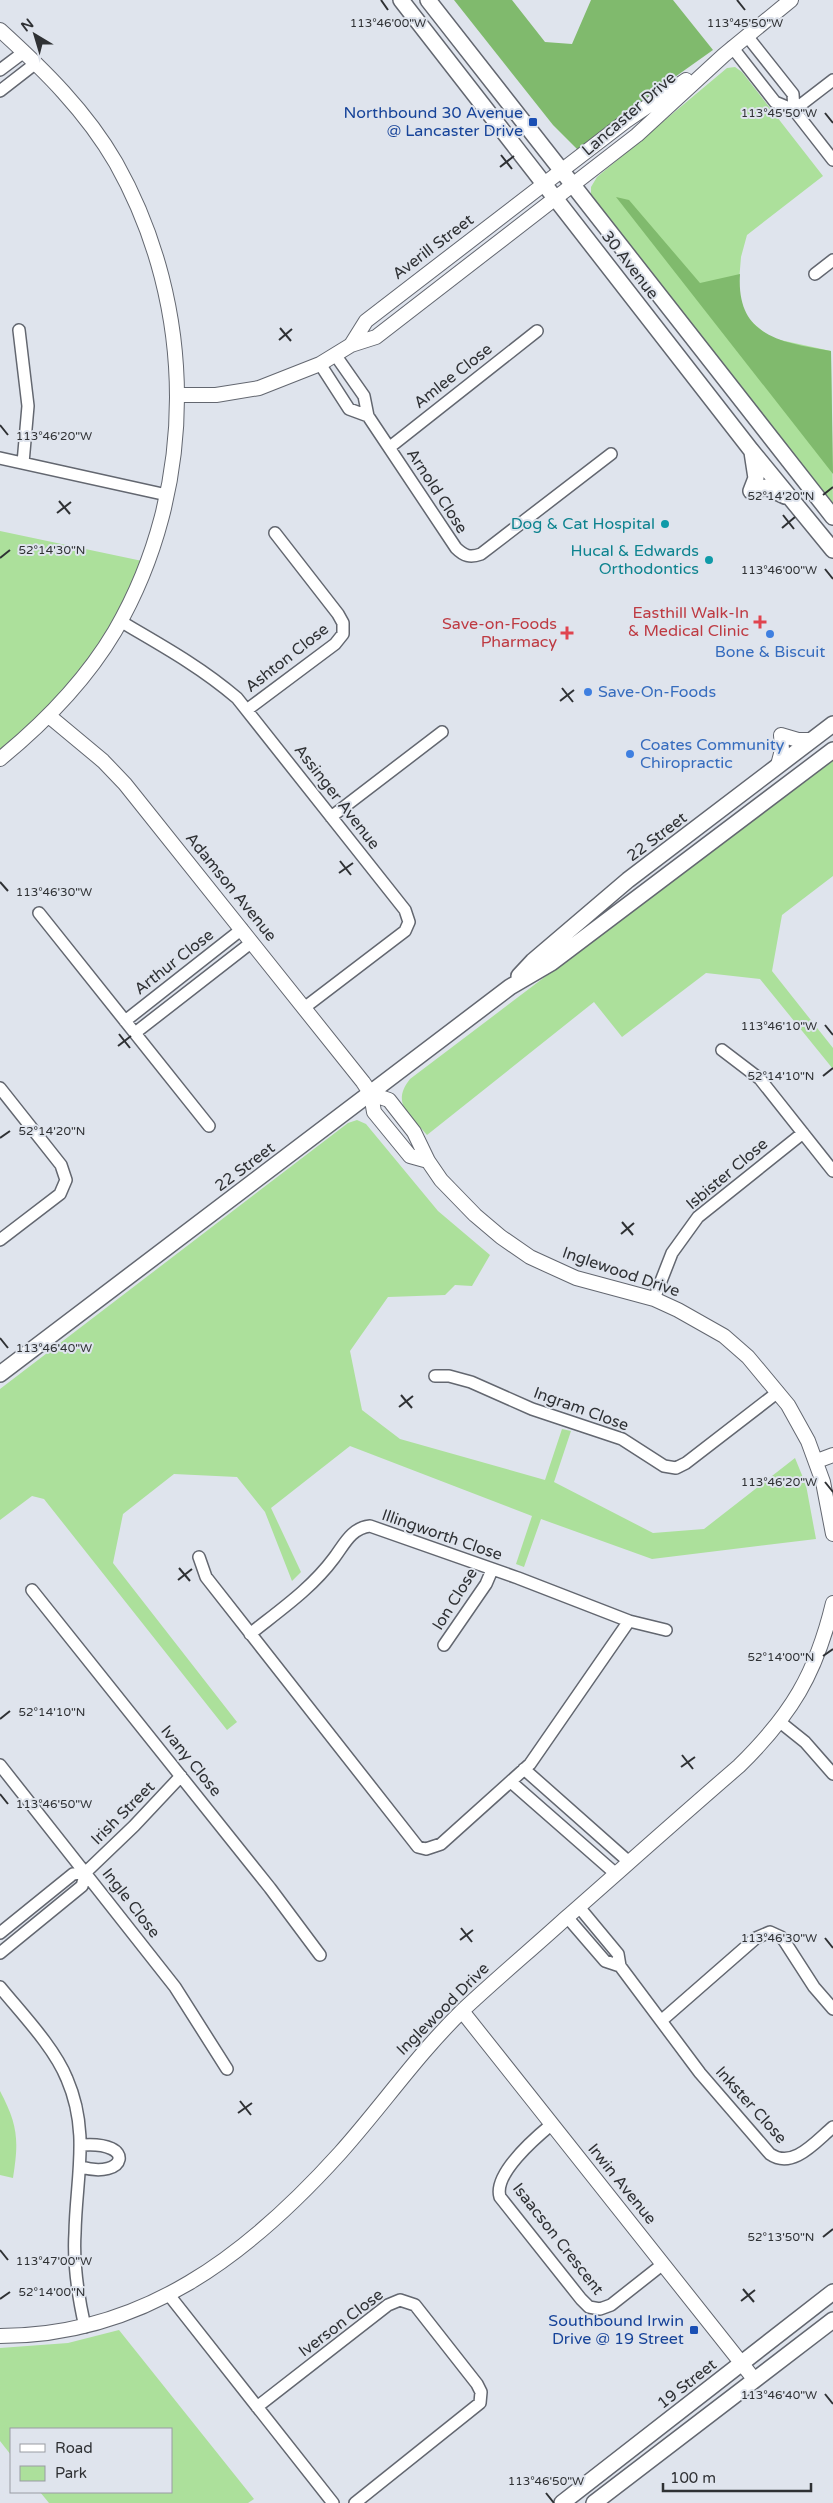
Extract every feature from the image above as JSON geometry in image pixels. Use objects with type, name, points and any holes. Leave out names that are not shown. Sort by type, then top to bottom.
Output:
[{"type":"main road","name":"30 Avenue","points":[[401,0],[751,450],[833,550]]},
{"type":"main road","name":"30 Avenue","points":[[428,0],[833,517]]},
{"type":"main road","points":[[751,450],[756,478],[751,491],[766,487],[776,490],[791,500]]},
{"type":"main road","name":"22 Street","points":[[510,987],[533,961],[628,880],[833,724]]},
{"type":"main road","name":"22 Street","points":[[0,1374],[510,987],[551,963],[833,750]]},
{"type":"main road","name":"19 Street","points":[[562,2503],[833,2292]]},
{"type":"main road","points":[[594,2503],[833,2320]]},
{"type":"street","name":"Lancaster Drive","points":[[545,184],[626,120],[728,51],[791,0]]},
{"type":"street","points":[[0,30],[68,96],[116,163],[142,217],[169,303],[179,395],[176,438],[167,495],[150,556],[120,621],[91,665],[49,716],[0,759]]},
{"type":"street","points":[[747,36],[792,94],[794,110]]},
{"type":"street","name":"Lancaster Drive","points":[[555,198],[637,135],[728,51]]},
{"type":"street","points":[[728,51],[776,102],[794,110],[833,160]]},
{"type":"street","points":[[0,70],[24,52]]},
{"type":"street","points":[[0,91],[36,63]]},
{"type":"street","points":[[794,110],[833,80]]},
{"type":"street","name":"Averill Street","points":[[179,395],[216,395],[259,388],[336,356],[350,345],[366,321],[545,184]]},
{"type":"street","name":"Averill Street","points":[[350,345],[376,337],[555,198]]},
{"type":"street","points":[[815,274],[833,260]]},
{"type":"street","points":[[19,330],[28,406],[23,463]]},
{"type":"street","name":"Amlee Close","points":[[390,447],[537,331]]},
{"type":"street","name":"Arnold Close","points":[[336,356],[364,396],[368,416],[456,548],[464,555],[472,557],[493,545],[611,454]]},
{"type":"street","name":"Arnold Close","points":[[320,364],[349,409],[368,416]]},
{"type":"street","points":[[0,458],[167,495]]},
{"type":"street","name":"Ashton Close","points":[[248,710],[335,644],[343,634],[343,623],[338,614],[275,533]]},
{"type":"street","name":"Assinger Avenue","points":[[120,621],[210,675],[248,710],[405,910],[409,922],[405,931],[304,1008]]},
{"type":"street","name":"Adamson Avenue","points":[[49,716],[103,761],[125,784],[371,1094]]},
{"type":"street","points":[[331,817],[442,732]]},
{"type":"street","points":[[778,765],[782,750],[781,735],[798,740],[811,740]]},
{"type":"street","points":[[39,913],[209,1126]]},
{"type":"street","name":"Arthur Close","points":[[125,1021],[242,930]]},
{"type":"street","name":"Arthur Close","points":[[136,1033],[252,942]]},
{"type":"street","points":[[722,1050],[760,1079],[833,1171]]},
{"type":"street","points":[[0,1088],[61,1165],[66,1180],[60,1194],[0,1240]]},
{"type":"street","name":"Inglewood Drive","points":[[371,1094],[389,1100],[414,1132],[428,1161],[441,1180],[475,1215],[501,1237],[530,1257],[576,1278],[654,1299],[724,1336],[748,1357],[778,1392],[798,1420],[817,1461],[827,1496],[833,1534]]},
{"type":"street","name":"Isbister Close","points":[[654,1299],[672,1253],[698,1217],[803,1133]]},
{"type":"street","name":"Ingram Close","points":[[435,1376],[449,1376],[471,1382],[532,1409],[622,1439],[659,1464],[670,1468],[686,1463],[778,1392]]},
{"type":"street","points":[[817,1461],[833,1455]]},
{"type":"street","name":"Illingworth Close","points":[[250,1634],[305,1592],[326,1569],[353,1532],[362,1527],[375,1527],[629,1621],[666,1630]]},
{"type":"street","points":[[199,1557],[206,1577],[250,1634],[418,1846],[426,1850],[442,1844],[524,1770],[629,1621]]},
{"type":"street","name":"Ion Close","points":[[444,1645],[486,1584],[492,1570]]},
{"type":"street","name":"Ivany Close","points":[[32,1590],[305,1932],[320,1955]]},
{"type":"street","name":"Inglewood Drive","points":[[0,2336],[57,2332],[85,2327],[122,2316],[169,2295],[230,2254],[291,2203],[340,2152],[411,2065],[462,2011],[739,1766],[780,1722],[812,1669],[825,1636],[833,1603]]},
{"type":"street","points":[[780,1722],[811,1747],[833,1774]]},
{"type":"street","name":"Ingle Close","points":[[0,1764],[175,1987],[227,2069]]},
{"type":"street","points":[[524,1770],[629,1862]]},
{"type":"street","name":"Irish Street","points":[[0,1953],[82,1886],[86,1872],[134,1826],[181,1776]]},
{"type":"street","points":[[511,1782],[616,1874]]},
{"type":"street","name":"Irish Street","points":[[0,1933],[73,1874],[86,1872]]},
{"type":"street","name":"Inkster Close","points":[[579,1907],[618,1954],[620,1966],[715,2090],[775,2157],[786,2160],[792,2158],[833,2127]]},
{"type":"street","points":[[28,1910],[38,1923]]},
{"type":"street","name":"Inkster Close","points":[[567,1917],[605,1961],[620,1966]]},
{"type":"street","points":[[661,2021],[756,1938],[770,1932],[781,1937],[786,1942],[814,1987],[833,2009]]},
{"type":"street","points":[[0,1987],[56,2058],[67,2078],[77,2110],[82,2145],[75,2252],[77,2286],[85,2327]]},
{"type":"street","name":"Irwin Avenue","points":[[462,2011],[754,2379]]},
{"type":"street","name":"Isaacson Crescent","points":[[552,2124],[535,2138],[504,2174],[498,2186],[500,2197],[581,2299],[590,2307],[606,2308],[663,2264]]},
{"type":"street","points":[[80,2167],[106,2170],[114,2168],[119,2163],[120,2156],[117,2150],[111,2146],[82,2145]]},
{"type":"street","points":[[169,2295],[333,2503]]},
{"type":"street","name":"Iverson Close","points":[[257,2407],[388,2305],[400,2300],[415,2305],[477,2384],[481,2392],[480,2403],[355,2503]]},
{"type":"green space","points":[[454,0],[512,0],[545,42],[572,44],[591,0],[673,0],[713,50],[578,150],[553,125]]},
{"type":"green space","points":[[735,67],[742,72],[823,176],[747,235],[741,257],[738,293],[747,318],[771,338],[831,351],[833,508],[591,195],[591,187],[597,177],[727,68]]},
{"type":"green space","points":[[616,197],[629,200],[700,283],[740,274],[741,295],[746,311],[754,324],[765,333],[795,344],[831,351],[833,474]]},
{"type":"green space","points":[[0,531],[147,562],[91,665],[0,759]]},
{"type":"green space","points":[[833,759],[833,876],[782,915],[772,971],[833,1048],[833,1069],[760,979],[706,973],[622,1037],[594,1002],[427,1135],[409,1116],[402,1103],[402,1096],[404,1088],[410,1079]]},
{"type":"green space","points":[[357,1120],[366,1124],[438,1211],[490,1255],[472,1286],[455,1285],[445,1295],[388,1297],[350,1351],[362,1410],[400,1439],[545,1480],[562,1429],[571,1431],[554,1482],[653,1533],[704,1529],[795,1458],[806,1485],[816,1539],[652,1559],[541,1519],[524,1567],[516,1564],[532,1516],[350,1446],[271,1508],[301,1572],[292,1581],[265,1512],[237,1477],[174,1474],[123,1514],[113,1563],[237,1722],[227,1730],[44,1499],[32,1496],[0,1520],[0,1389],[348,1123]]},
{"type":"green space","points":[[0,2091],[14,2123],[16,2133],[13,2178],[0,2175]]},
{"type":"green space","points":[[119,2330],[254,2499],[248,2503],[49,2503],[41,2493],[172,2493],[172,2428],[10,2428],[10,2454],[0,2441],[0,2348],[68,2343]]},
{"type":"place","name":"Northbound 30 Avenue @ Lancaster Drive","points":[[533,122]]},
{"type":"place","name":"Dog & Cat Hospital","points":[[665,524]]},
{"type":"place","name":"Hucal & Edwards Orthodontics","points":[[709,560]]},
{"type":"place","name":"Easthill Walk-In & Medical Clinic","points":[[760,622]]},
{"type":"place","name":"Save-on-Foods Pharmacy","points":[[567,633]]},
{"type":"place","name":"Bone & Biscuit","points":[[770,634]]},
{"type":"place","name":"Save-On-Foods","points":[[588,692]]},
{"type":"place","name":"Coates Community Chiropractic","points":[[630,754]]},
{"type":"place","name":"Southbound Irwin Drive @ 19 Street","points":[[694,2330]]}]
